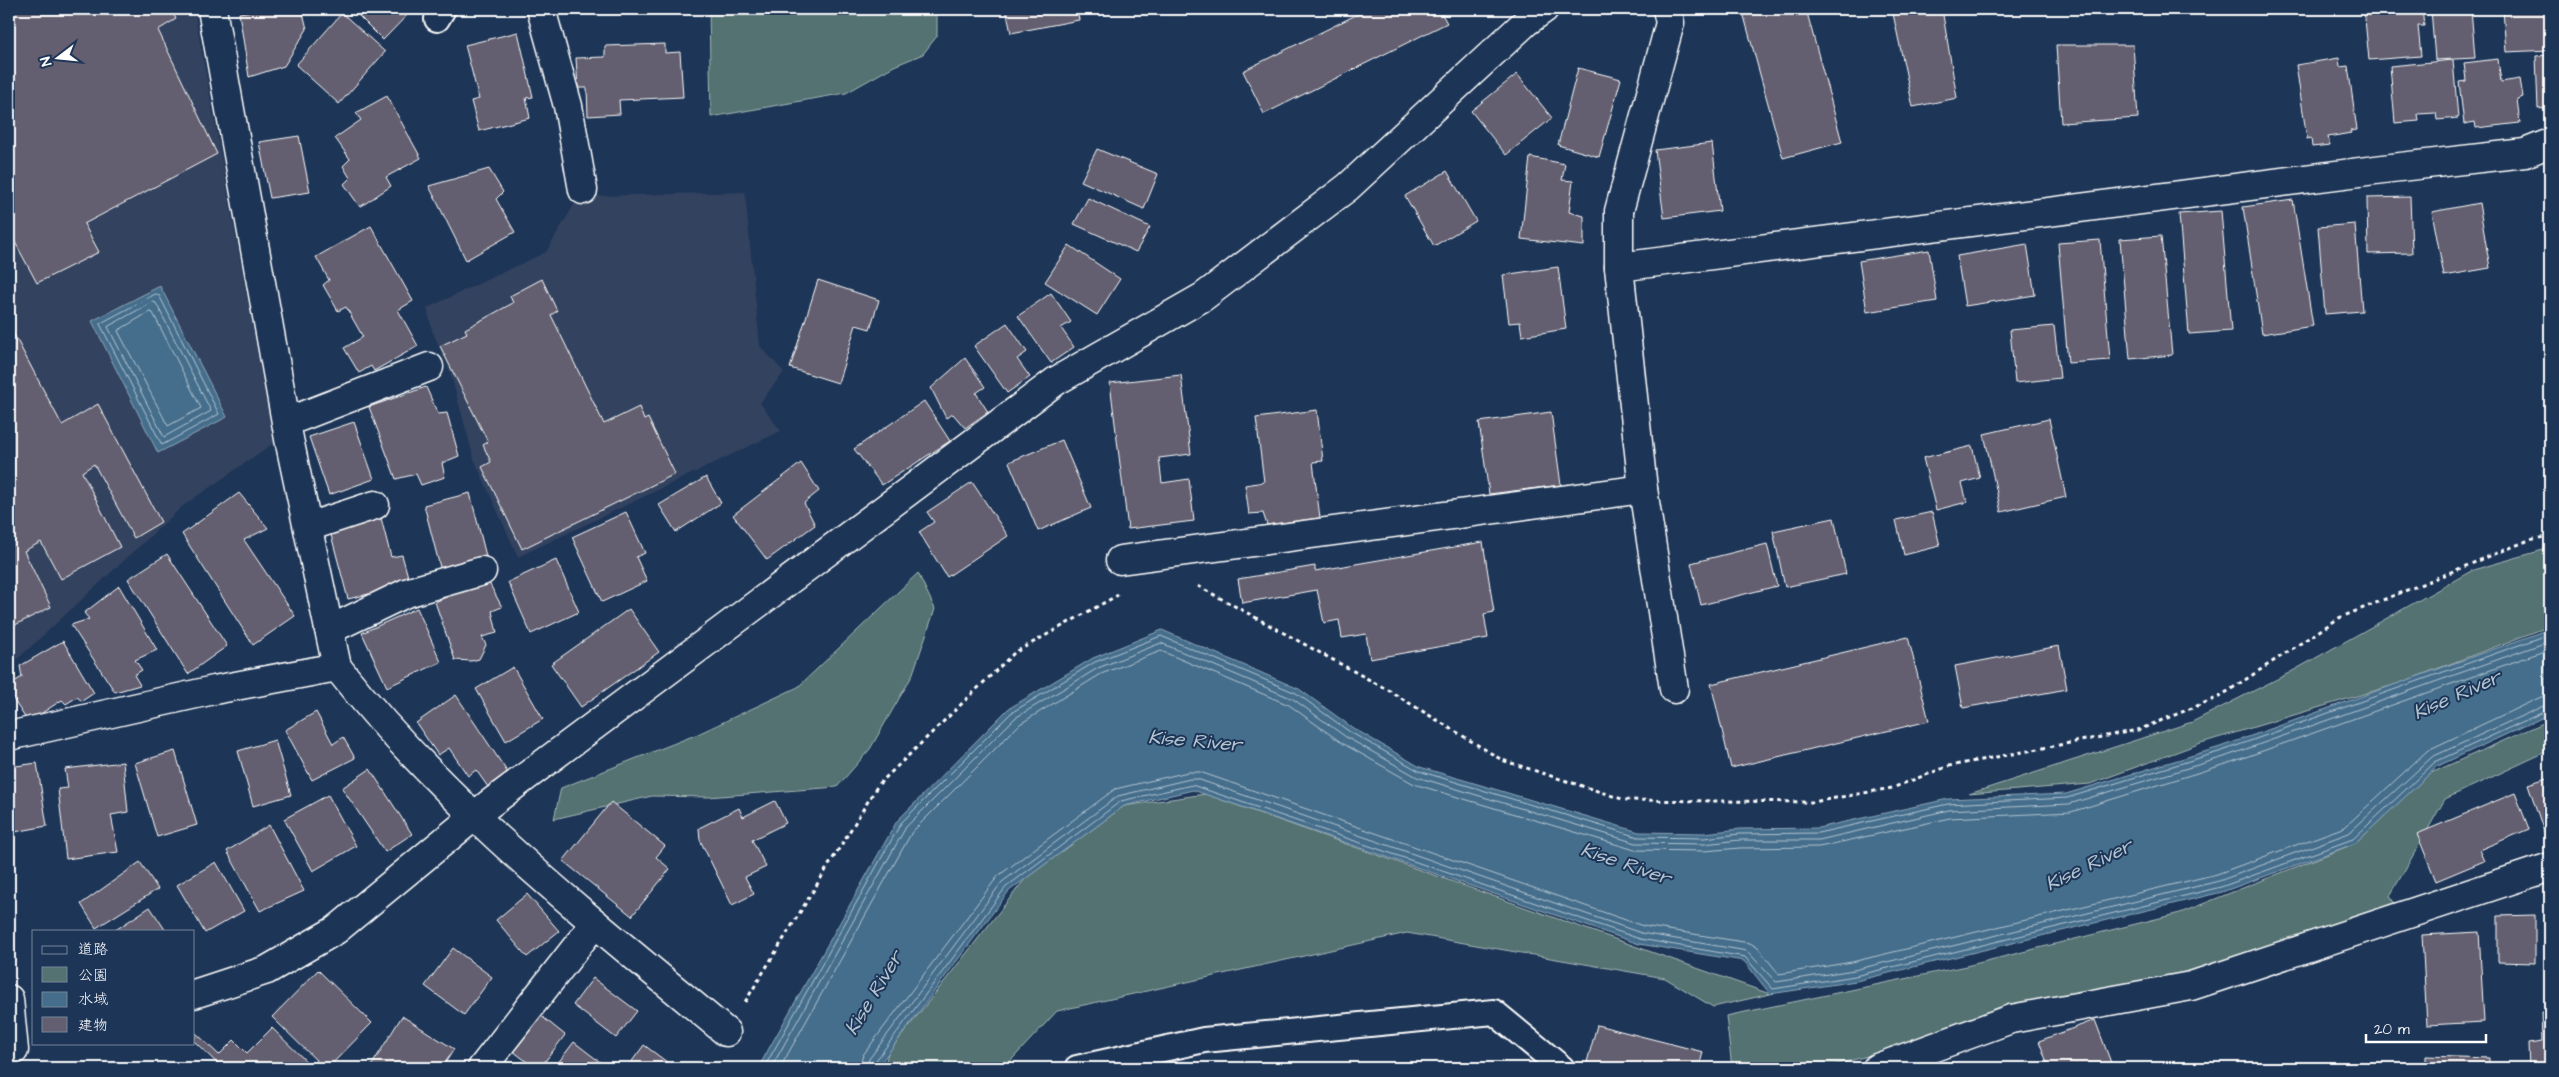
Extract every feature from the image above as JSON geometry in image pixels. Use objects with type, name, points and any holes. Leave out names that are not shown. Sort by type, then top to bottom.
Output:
[{"type":"street","points":[[212,9],[286,422],[337,667],[374,714],[474,818],[595,923],[726,1032]]},
{"type":"street","points":[[541,9],[568,106],[583,190]]},
{"type":"street","points":[[195,994],[267,970],[336,930],[488,805],[1056,381],[1210,291],[1348,186],[1526,22],[1544,9]]},
{"type":"street","points":[[1668,9],[1670,23],[1619,211],[1619,267],[1643,489],[1674,689]]},
{"type":"street","points":[[1619,267],[2391,168],[2526,153],[2550,144]]},
{"type":"street","points":[[286,422],[429,367]]},
{"type":"street","points":[[1120,560],[1643,489]]},
{"type":"street","points":[[308,527],[375,505]]},
{"type":"street","points":[[329,630],[406,594],[482,571]]},
{"type":"street","points":[[9,736],[214,690],[337,667]]},
{"type":"street","points":[[1878,1068],[2012,1019],[2191,986],[2550,867]]},
{"type":"street","points":[[487,1067],[595,923]]},
{"type":"street","points":[[9,1000],[19,1048]]},
{"type":"lane","points":[[1077,1068],[1204,1040],[1494,1012],[1562,1068]]},
{"type":"path","points":[[1196,585],[1388,690],[1502,760],[1626,800],[1813,802],[1892,788],[1948,766],[2138,730],[2219,697],[2339,618],[2528,540],[2550,536]]},
{"type":"path","points":[[726,1032],[878,785],[1014,653],[1123,593]]},
{"type":"shaded area","points":[[9,9],[194,9],[274,443],[183,506],[9,667]]},
{"type":"shaded area","points":[[745,192],[760,346],[784,372],[760,403],[781,431],[518,557],[474,459],[450,372],[432,330],[427,308],[546,252],[575,203],[595,196]]},
{"type":"green space","points":[[709,9],[937,9],[937,36],[923,54],[894,66],[846,93],[711,117]]},
{"type":"green space","points":[[2550,548],[2550,626],[2397,684],[2201,743],[2090,784],[1969,794],[2192,722],[2289,673],[2473,570]]},
{"type":"green space","points":[[918,573],[935,609],[912,676],[870,749],[837,787],[708,797],[652,796],[554,819],[561,788],[698,734],[798,687]]},
{"type":"green space","points":[[2550,720],[2550,750],[2445,799],[2390,896],[2396,906],[2282,956],[2147,981],[1823,1068],[1732,1068],[1726,1016],[1966,966],[2180,913],[2356,843],[2429,774]]},
{"type":"green space","points":[[1205,794],[1770,994],[1713,1007],[1665,978],[1407,933],[1057,1011],[1004,1068],[884,1068],[888,1053],[1025,879],[1124,806]]},
{"type":"water","points":[[160,286],[227,417],[158,453],[92,321]]},
{"type":"water","name":"Kise River","points":[[2550,629],[2550,714],[2438,766],[2356,843],[2222,892],[1856,981],[1770,994],[1744,961],[1639,944],[1193,790],[1124,806],[1009,891],[877,1068],[758,1068],[897,821],[1008,709],[1093,658],[1162,630],[1299,689],[1353,728],[1420,767],[1639,832],[1704,833],[1740,829],[1818,828],[1948,799],[2066,794],[2220,747]]},
{"type":"building","points":[[9,9],[171,9],[176,19],[158,30],[217,154],[84,224],[99,252],[37,283],[9,231]]},
{"type":"building","points":[[268,9],[302,9],[307,29],[284,66],[249,77],[239,13]]},
{"type":"building","points":[[352,9],[413,9],[383,40]]},
{"type":"building","points":[[1006,9],[1077,9],[1079,20],[1011,33]]},
{"type":"building","points":[[1368,9],[1439,9],[1447,23],[1264,114],[1243,71]]},
{"type":"building","points":[[1742,9],[1806,9],[1842,142],[1783,158]]},
{"type":"building","points":[[1892,9],[1942,9],[1957,98],[1913,107]]},
{"type":"building","points":[[2364,9],[2422,9],[2424,26],[2418,26],[2421,56],[2369,60]]},
{"type":"building","points":[[2431,9],[2471,9],[2475,58],[2435,60]]},
{"type":"building","points":[[2503,9],[2550,9],[2550,50],[2506,52]]},
{"type":"building","points":[[342,13],[385,52],[339,104],[296,65]]},
{"type":"building","points":[[518,32],[533,97],[526,98],[530,118],[479,131],[471,101],[479,99],[465,45]]},
{"type":"building","points":[[665,44],[665,53],[680,52],[683,97],[619,100],[620,114],[588,116],[587,88],[578,88],[576,58],[605,57],[605,46]]},
{"type":"building","points":[[2056,45],[2133,45],[2138,118],[2061,123]]},
{"type":"building","points":[[2550,55],[2550,108],[2538,109],[2536,56]]},
{"type":"building","points":[[2339,58],[2340,67],[2348,66],[2357,130],[2350,131],[2351,133],[2328,137],[2330,145],[2312,147],[2311,138],[2307,139],[2296,65]]},
{"type":"building","points":[[2498,59],[2501,82],[2520,79],[2523,97],[2517,99],[2520,123],[2476,128],[2475,122],[2464,124],[2459,82],[2466,81],[2464,63]]},
{"type":"building","points":[[2453,60],[2458,118],[2437,120],[2436,113],[2418,114],[2419,121],[2395,123],[2390,66]]},
{"type":"building","points":[[1578,68],[1621,79],[1599,157],[1558,145]]},
{"type":"building","points":[[1517,74],[1552,118],[1506,155],[1471,111]]},
{"type":"building","points":[[387,96],[421,158],[386,177],[391,186],[360,207],[344,184],[350,178],[343,166],[350,159],[335,138],[361,120],[356,113]]},
{"type":"building","points":[[299,136],[310,192],[270,198],[259,142]]},
{"type":"building","points":[[1712,143],[1720,211],[1664,218],[1655,150]]},
{"type":"building","points":[[1097,149],[1158,174],[1144,209],[1081,181]]},
{"type":"building","points":[[1530,157],[1565,164],[1562,180],[1573,181],[1569,212],[1584,216],[1584,246],[1521,239]]},
{"type":"building","points":[[489,169],[503,192],[496,199],[515,232],[466,260],[429,186]]},
{"type":"building","points":[[1447,171],[1476,221],[1434,246],[1405,196]]},
{"type":"building","points":[[2410,197],[2412,253],[2368,254],[2367,198]]},
{"type":"building","points":[[1088,198],[1150,227],[1136,252],[1074,224]]},
{"type":"building","points":[[2293,200],[2313,326],[2262,334],[2243,207]]},
{"type":"building","points":[[2479,203],[2490,268],[2444,276],[2432,212]]},
{"type":"building","points":[[2221,211],[2231,331],[2189,334],[2179,214]]},
{"type":"building","points":[[2355,224],[2362,311],[2325,314],[2318,227]]},
{"type":"building","points":[[371,226],[413,301],[398,310],[418,346],[374,371],[371,366],[359,373],[344,348],[363,337],[346,307],[338,311],[323,285],[329,280],[316,257]]},
{"type":"building","points":[[2161,236],[2172,355],[2130,359],[2120,239]]},
{"type":"building","points":[[2100,240],[2110,360],[2068,363],[2058,243]]},
{"type":"building","points":[[2027,244],[2035,295],[1965,306],[1957,256]]},
{"type":"building","points":[[1069,245],[1120,279],[1097,315],[1045,282]]},
{"type":"building","points":[[1929,250],[1937,301],[1867,312],[1859,261]]},
{"type":"building","points":[[1558,267],[1566,329],[1522,336],[1520,322],[1509,323],[1503,275]]},
{"type":"building","points":[[542,279],[557,311],[551,315],[604,424],[639,407],[644,420],[648,418],[675,474],[522,549],[482,467],[491,462],[483,445],[488,442],[440,346],[467,333],[465,329],[513,303],[510,296]]},
{"type":"building","points":[[818,280],[879,300],[870,329],[856,325],[838,383],[790,368]]},
{"type":"building","points":[[1051,293],[1071,322],[1061,328],[1074,347],[1051,363],[1018,316]]},
{"type":"building","points":[[1007,323],[1027,352],[1017,359],[1030,377],[1007,393],[974,346]]},
{"type":"building","points":[[9,325],[62,425],[98,404],[161,522],[134,538],[94,464],[82,472],[120,547],[61,579],[41,542],[24,551],[51,607],[9,628]]},
{"type":"building","points":[[2054,326],[2060,378],[2015,383],[2010,330]]},
{"type":"building","points":[[965,358],[985,387],[976,393],[988,412],[965,428],[953,414],[946,418],[931,388]]},
{"type":"building","points":[[1181,375],[1191,454],[1159,458],[1162,483],[1189,479],[1194,521],[1128,529],[1110,383]]},
{"type":"building","points":[[426,387],[438,414],[447,413],[459,456],[442,463],[445,477],[421,485],[416,474],[396,479],[369,407]]},
{"type":"building","points":[[924,401],[950,441],[882,485],[854,449]]},
{"type":"building","points":[[1317,410],[1323,461],[1313,462],[1320,518],[1267,525],[1263,513],[1249,514],[1245,485],[1264,482],[1256,418]]},
{"type":"building","points":[[1551,412],[1561,485],[1489,494],[1479,422]]},
{"type":"building","points":[[2049,419],[2066,497],[2001,512],[1984,434]]},
{"type":"building","points":[[354,422],[374,479],[329,495],[309,437]]},
{"type":"building","points":[[1062,440],[1091,508],[1038,531],[1009,462]]},
{"type":"building","points":[[1972,446],[1980,478],[1962,483],[1967,502],[1936,510],[1923,458]]},
{"type":"building","points":[[801,463],[819,491],[804,503],[815,525],[767,560],[733,515]]},
{"type":"building","points":[[706,477],[721,503],[676,532],[659,505]]},
{"type":"building","points":[[972,482],[1008,536],[947,577],[919,532],[934,522],[927,512]]},
{"type":"building","points":[[239,493],[268,528],[244,540],[295,616],[253,645],[182,534]]},
{"type":"building","points":[[470,493],[487,560],[441,571],[424,505]]},
{"type":"building","points":[[626,512],[645,553],[636,557],[647,581],[602,602],[572,537]]},
{"type":"building","points":[[1932,512],[1940,546],[1904,555],[1896,520]]},
{"type":"building","points":[[381,518],[391,557],[402,555],[410,584],[348,599],[330,531]]},
{"type":"building","points":[[1834,518],[1846,574],[1785,587],[1773,531]]},
{"type":"building","points":[[1483,542],[1494,612],[1484,614],[1488,638],[1370,659],[1366,634],[1342,638],[1339,620],[1324,623],[1317,590],[1242,603],[1238,579],[1315,566],[1315,571]]},
{"type":"building","points":[[1767,544],[1777,586],[1701,605],[1691,563]]},
{"type":"building","points":[[167,554],[227,646],[188,674],[128,579]]},
{"type":"building","points":[[556,560],[579,612],[531,634],[508,582]]},
{"type":"building","points":[[487,579],[502,607],[492,611],[497,633],[482,637],[486,645],[479,659],[471,661],[455,660],[435,602]]},
{"type":"building","points":[[119,586],[157,650],[135,660],[142,670],[134,675],[140,685],[115,692],[71,625],[89,619],[84,613]]},
{"type":"building","points":[[417,608],[441,662],[387,687],[362,633]]},
{"type":"building","points":[[629,609],[659,652],[581,707],[551,664]]},
{"type":"building","points":[[1908,637],[1929,721],[1731,768],[1711,684]]},
{"type":"building","points":[[63,641],[94,693],[82,701],[77,697],[66,704],[62,700],[28,722],[9,693],[9,685],[22,677],[20,666]]},
{"type":"building","points":[[2059,646],[2067,689],[1963,708],[1955,666]]},
{"type":"building","points":[[513,667],[543,719],[506,741],[476,689]]},
{"type":"building","points":[[456,695],[508,773],[488,787],[476,770],[468,776],[449,748],[438,755],[416,723]]},
{"type":"building","points":[[316,712],[333,744],[343,737],[355,758],[312,780],[285,730]]},
{"type":"building","points":[[275,740],[291,795],[253,806],[238,751]]},
{"type":"building","points":[[175,751],[197,825],[157,837],[135,763]]},
{"type":"building","points":[[123,762],[128,812],[111,815],[118,852],[66,859],[58,789],[68,788],[65,769]]},
{"type":"building","points":[[37,763],[47,826],[9,833],[9,767]]},
{"type":"building","points":[[370,769],[412,834],[385,852],[342,788]]},
{"type":"building","points":[[2550,777],[2550,837],[2546,838],[2528,784]]},
{"type":"building","points":[[2515,793],[2529,829],[2479,850],[2484,861],[2436,881],[2417,834]]},
{"type":"building","points":[[328,795],[356,846],[313,871],[284,819]]},
{"type":"building","points":[[775,801],[786,823],[752,840],[766,867],[745,877],[754,894],[732,905],[700,840],[699,828],[739,808],[743,817]]},
{"type":"building","points":[[611,802],[665,846],[656,857],[670,869],[632,916],[563,861]]},
{"type":"building","points":[[269,825],[304,891],[260,911],[227,851]]},
{"type":"building","points":[[140,862],[158,889],[96,928],[81,904]]},
{"type":"building","points":[[216,862],[244,911],[205,933],[177,885]]},
{"type":"building","points":[[527,894],[559,931],[527,957],[496,920]]},
{"type":"building","points":[[150,907],[165,930],[116,930]]},
{"type":"building","points":[[2535,915],[2535,963],[2498,962],[2498,916]]},
{"type":"building","points":[[2479,932],[2484,1022],[2427,1025],[2422,935]]},
{"type":"building","points":[[453,948],[492,977],[464,1015],[425,986]]},
{"type":"building","points":[[318,970],[372,1023],[328,1068],[324,1068],[272,1017]]},
{"type":"building","points":[[593,978],[637,1011],[616,1038],[573,1005]]},
{"type":"building","points":[[2541,1012],[2550,1012],[2550,1068],[2529,1068],[2528,1044],[2542,1042]]},
{"type":"building","points":[[540,1015],[565,1035],[540,1068],[535,1068],[513,1051]]},
{"type":"building","points":[[402,1016],[454,1049],[442,1068],[370,1068]]},
{"type":"building","points":[[2095,1020],[2113,1068],[2049,1068],[2039,1041]]},
{"type":"building","points":[[1597,1025],[1703,1052],[1699,1068],[1595,1068],[1586,1066]]},
{"type":"building","points":[[272,1028],[313,1068],[222,1068],[195,1042],[196,1033],[219,1055],[234,1040],[247,1053]]},
{"type":"building","points":[[574,1042],[600,1062],[595,1068],[554,1068]]},
{"type":"building","points":[[644,1045],[675,1068],[627,1068]]},
{"type":"building","points":[[2426,1056],[2489,1058],[2489,1068],[2426,1068]]},
{"type":"building","points":[[108,1063],[114,1068],[103,1068]]}]
